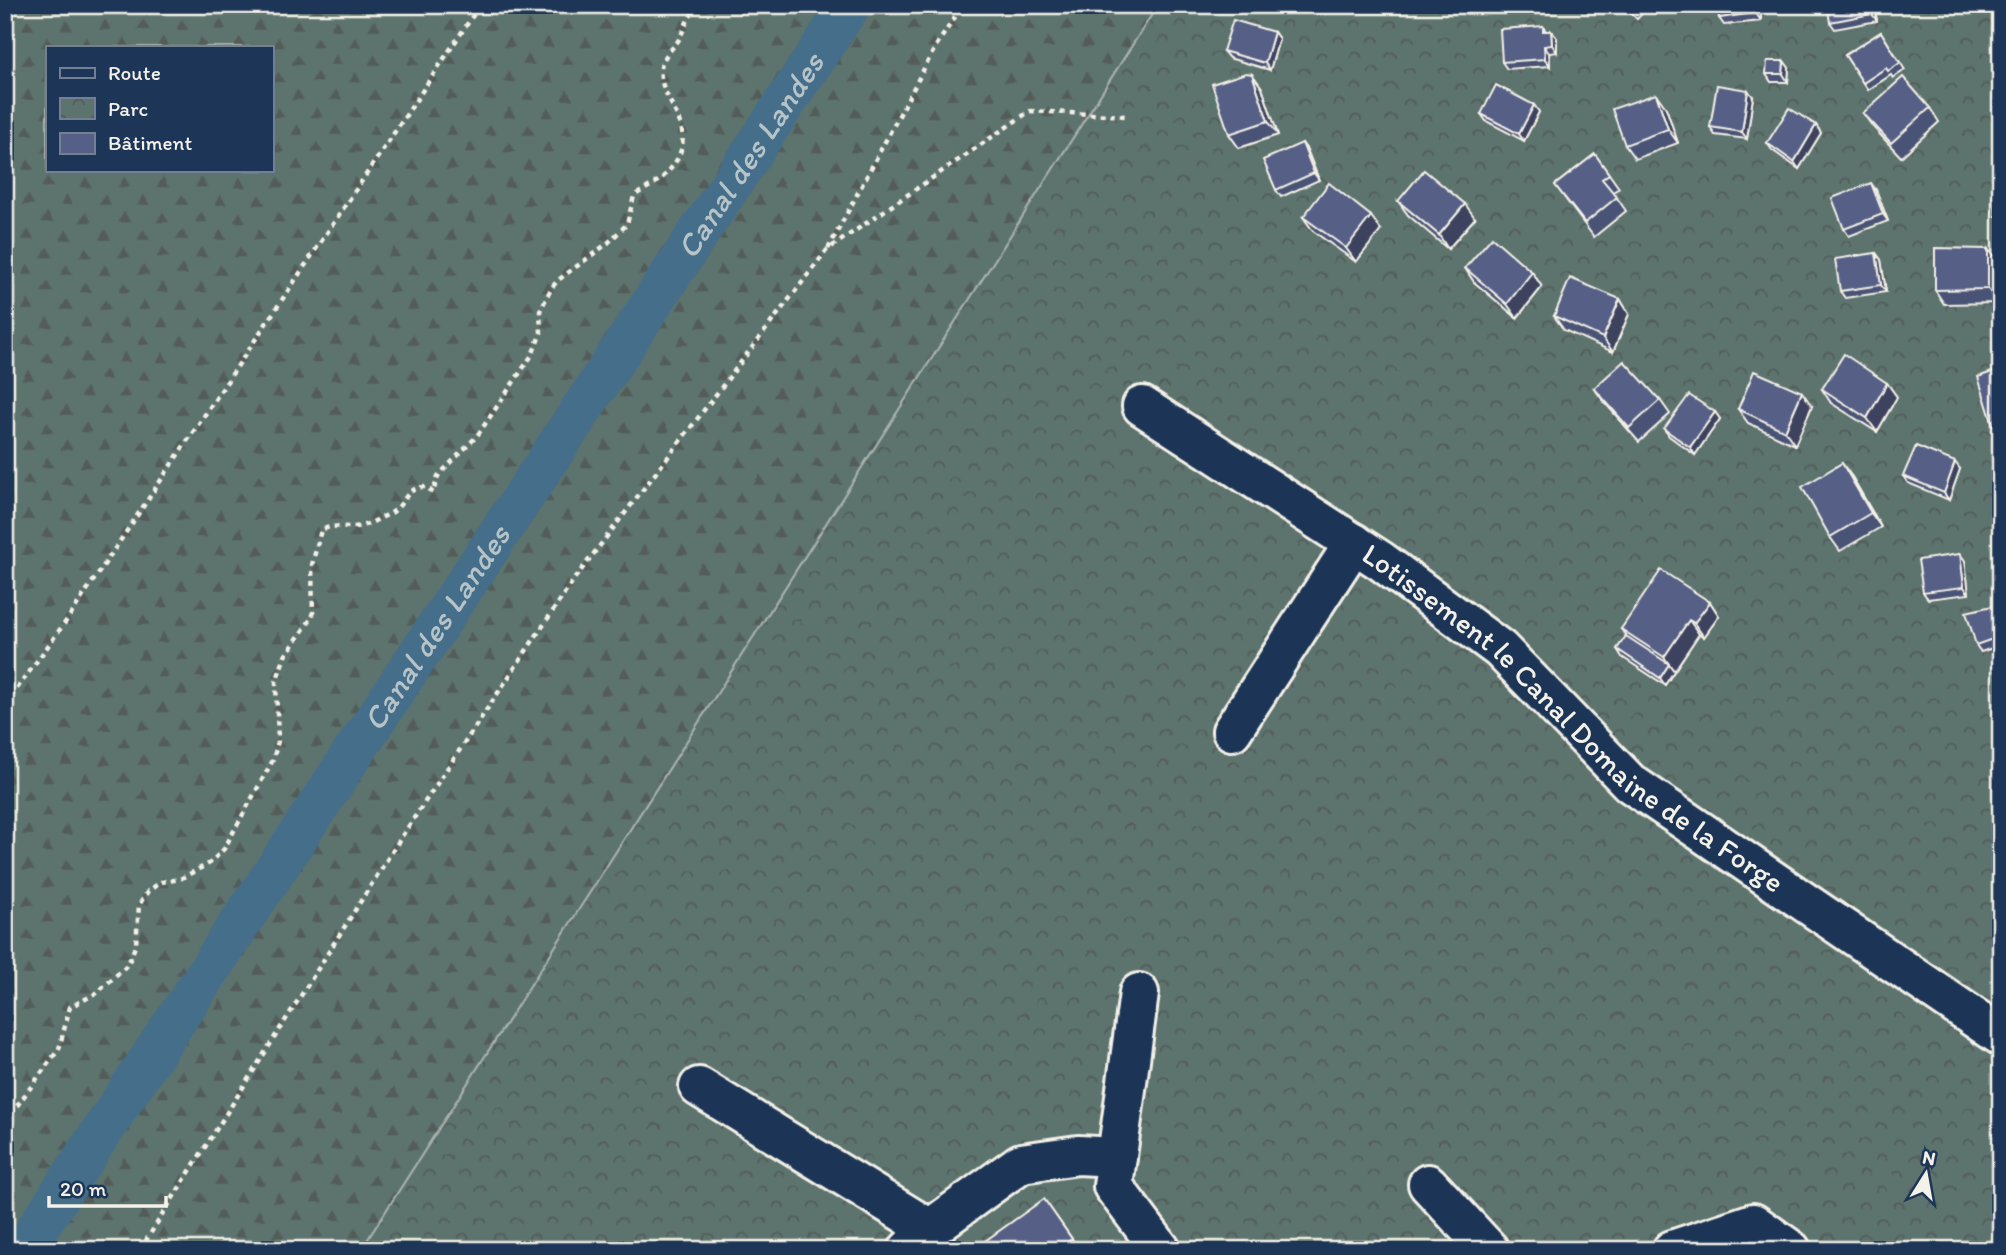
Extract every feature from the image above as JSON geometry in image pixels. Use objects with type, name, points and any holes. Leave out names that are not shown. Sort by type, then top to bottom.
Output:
[{"type":"lane","name":"Lotissement le Canal Domaine de la Forge","points":[[1142,406],[1354,543],[1500,649],[1630,783],[2001,1036]]},
{"type":"lane","points":[[1232,731],[1354,543]]},
{"type":"lane","points":[[1139,993],[1113,1186],[1161,1250]]},
{"type":"lane","points":[[699,1087],[919,1239],[1021,1163],[1077,1155],[1116,1157]]},
{"type":"lane","points":[[1428,1184],[1489,1250]]},
{"type":"lane","points":[[1672,1250],[1753,1223],[1791,1250]]},
{"type":"path","points":[[5,705],[69,617],[480,5]]},
{"type":"path","points":[[5,1122],[59,1049],[70,1007],[97,993],[128,964],[136,944],[136,918],[142,897],[153,886],[180,879],[217,856],[229,842],[273,760],[278,741],[276,682],[285,656],[313,616],[310,578],[321,530],[331,526],[354,527],[372,522],[396,510],[407,492],[417,488],[427,487],[433,493],[438,476],[477,436],[532,355],[541,333],[543,303],[556,281],[608,243],[627,224],[634,197],[665,175],[679,153],[681,126],[664,85],[663,63],[678,40],[687,19],[701,5]]},
{"type":"path","points":[[140,1250],[402,836],[575,578],[827,250],[936,46],[963,5]]},
{"type":"path","points":[[827,250],[1030,111],[1127,116]]},
{"type":"green space","points":[[5,5],[1158,5],[361,1250],[5,1250]]},
{"type":"green space","points":[[1158,5],[2001,5],[2001,1250],[361,1250]]},
{"type":"building","points":[[1718,5],[1756,5],[1756,13],[1719,18]]},
{"type":"building","points":[[1827,5],[1871,5],[1872,14],[1830,22]]},
{"type":"building","points":[[1233,20],[1274,32],[1265,63],[1223,51]]},
{"type":"building","points":[[1543,26],[1543,31],[1551,31],[1552,45],[1544,46],[1545,59],[1502,62],[1500,29]]},
{"type":"building","points":[[1881,32],[1900,63],[1888,71],[1886,68],[1863,83],[1845,55]]},
{"type":"building","points":[[1767,61],[1784,61],[1783,74],[1766,74]]},
{"type":"building","points":[[1246,73],[1252,74],[1268,121],[1229,134],[1212,84]]},
{"type":"building","points":[[1903,77],[1930,108],[1891,143],[1863,113]]},
{"type":"building","points":[[1496,85],[1534,105],[1519,134],[1481,114]]},
{"type":"building","points":[[1717,85],[1748,90],[1742,132],[1710,127]]},
{"type":"building","points":[[1656,94],[1668,129],[1625,145],[1612,109]]},
{"type":"building","points":[[1789,108],[1816,125],[1794,162],[1767,143]]},
{"type":"building","points":[[1302,143],[1314,173],[1276,190],[1263,160]]},
{"type":"building","points":[[1595,154],[1609,174],[1602,179],[1617,197],[1585,223],[1555,185]]},
{"type":"building","points":[[1993,163],[2001,163],[2001,216],[1996,216]]},
{"type":"building","points":[[1424,170],[1465,204],[1439,235],[1398,201]]},
{"type":"building","points":[[1329,183],[1371,216],[1346,248],[1303,217]]},
{"type":"building","points":[[1871,183],[1883,214],[1844,229],[1832,198]]},
{"type":"building","points":[[1492,237],[1532,272],[1507,304],[1465,268]]},
{"type":"building","points":[[1935,248],[1988,249],[1988,289],[1935,290]]},
{"type":"building","points":[[1876,253],[1881,285],[1840,291],[1835,259]]},
{"type":"building","points":[[1570,278],[1620,299],[1603,338],[1554,316]]},
{"type":"building","points":[[1844,354],[1887,383],[1867,418],[1822,389]]},
{"type":"building","points":[[1624,361],[1660,400],[1629,428],[1594,388]]},
{"type":"building","points":[[2001,369],[2001,426],[1994,428],[1978,377]]},
{"type":"building","points":[[1754,371],[1802,392],[1785,431],[1738,409]]},
{"type":"building","points":[[1689,395],[1715,412],[1690,447],[1664,429]]},
{"type":"building","points":[[1916,446],[1955,462],[1944,493],[1903,476]]},
{"type":"building","points":[[1842,463],[1871,513],[1830,537],[1802,487]]},
{"type":"building","points":[[1960,554],[1964,587],[1923,592],[1918,560]]},
{"type":"building","points":[[1661,570],[1710,602],[1694,623],[1689,620],[1664,657],[1621,629]]},
{"type":"building","points":[[2001,604],[2001,636],[1976,645],[1966,612]]},
{"type":"building","points":[[1626,636],[1669,664],[1660,678],[1617,649]]},
{"type":"building","points":[[1044,1199],[1072,1239],[1057,1250],[981,1250],[978,1246]]},
{"type":"waterway","name":"Canal des Landes","points":[[23,1250],[850,5]]}]
